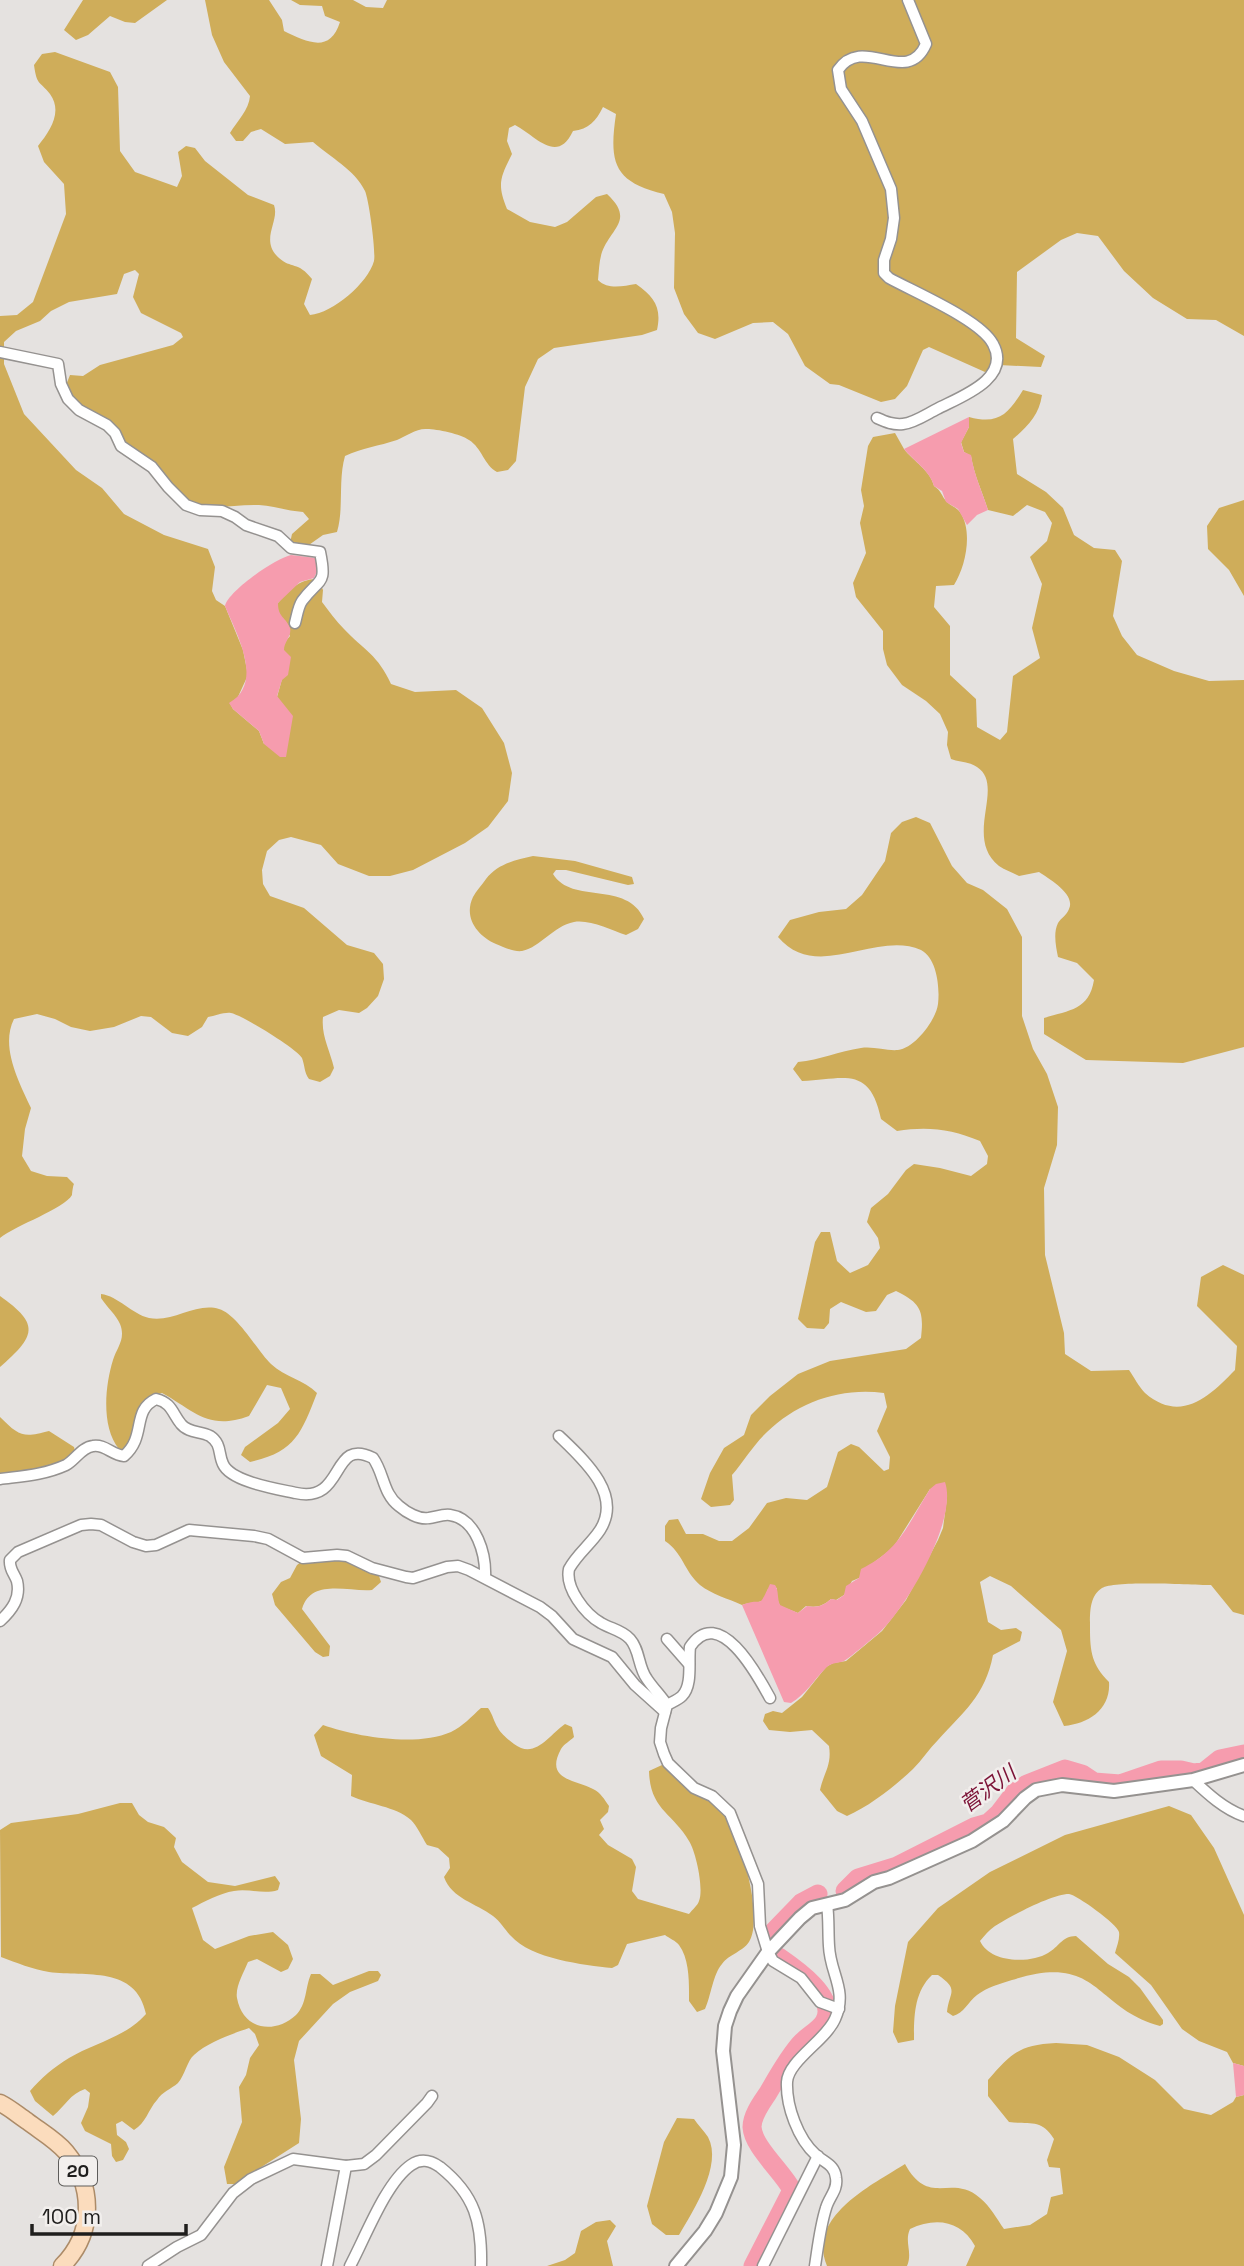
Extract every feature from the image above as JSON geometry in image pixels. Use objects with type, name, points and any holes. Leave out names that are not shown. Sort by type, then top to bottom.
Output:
[{"type":"main road","name":"20","points":[[0,2103],[66,2151],[87,2190],[85,2233],[62,2266]]},
{"type":"street","points":[[877,418],[892,424],[906,424],[978,389],[989,377],[997,359],[992,341],[981,330],[884,273],[884,260],[894,218],[891,189],[862,121],[841,89],[838,70],[842,64],[859,57],[875,57],[900,63],[909,63],[917,58],[926,44],[908,0]]},
{"type":"street","points":[[0,352],[58,364],[61,384],[68,399],[79,410],[107,425],[121,446],[152,467],[186,505],[200,510],[222,511],[278,536],[291,548],[320,552],[324,572],[322,580],[300,603],[295,623]]},
{"type":"street","points":[[0,1479],[43,1474],[69,1463],[86,1447],[95,1445],[124,1456],[138,1437],[144,1408],[156,1399],[173,1408],[182,1426],[190,1431],[209,1435],[218,1443],[223,1464],[239,1478],[301,1494],[313,1493],[323,1491],[332,1482],[342,1462],[349,1455],[356,1453],[373,1458],[387,1493],[399,1506],[423,1518],[452,1515],[468,1525],[483,1550],[485,1577]]},
{"type":"street","points":[[559,1436],[600,1483],[607,1502],[607,1511],[599,1532],[569,1569],[570,1586],[594,1618],[624,1633],[632,1641],[647,1680],[666,1709]]},
{"type":"street","points":[[0,1621],[15,1605],[17,1596],[16,1581],[9,1566],[12,1556],[81,1525],[101,1525],[146,1546],[156,1545],[189,1530],[199,1529],[268,1539],[303,1558],[347,1556],[372,1568],[413,1578],[458,1566],[485,1577],[540,1607],[573,1639],[612,1657],[635,1685],[666,1709]]},
{"type":"street","points":[[770,1698],[746,1658],[727,1639],[717,1634],[709,1634],[694,1641],[690,1647],[688,1682],[681,1698],[666,1709],[660,1742],[668,1763],[694,1788],[712,1796],[730,1813],[758,1884],[760,1926],[768,1952],[774,1961],[801,1978],[820,2002],[835,2007]]},
{"type":"street","points":[[667,1640],[688,1663]]},
{"type":"street","points":[[676,2266],[716,2213],[734,2162],[723,2051],[725,2026],[737,1996],[768,1952],[800,1918],[813,1908],[845,1900],[874,1882],[972,1841],[1003,1821],[1036,1790],[1062,1785],[1114,1791],[1193,1780],[1244,1765]]},
{"type":"street","points":[[1193,1780],[1212,1797],[1244,1816]]},
{"type":"street","points":[[815,2266],[826,2207],[836,2188],[836,2177],[833,2168],[818,2157],[795,2122],[787,2092],[787,2078],[828,2030],[835,2007],[840,1985],[829,1948],[830,1919],[827,1904]]},
{"type":"street","points":[[148,2266],[201,2235],[233,2193],[251,2179],[279,2164],[293,2159],[346,2166],[364,2164],[376,2155],[432,2096]]},
{"type":"street","points":[[763,2266],[818,2157]]},
{"type":"street","points":[[350,2266],[397,2177],[421,2160],[433,2162],[464,2190],[478,2222],[482,2240],[481,2266]]},
{"type":"street","points":[[327,2266],[346,2166]]},
{"type":"shaded area","points":[[83,0],[167,0],[135,23],[110,16],[88,35],[76,40],[64,30]]},
{"type":"shaded area","points":[[205,0],[269,0],[282,20],[284,31],[317,43],[330,38],[340,22],[325,16],[322,6],[300,5],[291,0],[353,0],[366,7],[383,8],[387,0],[1244,0],[1244,336],[1216,320],[1187,319],[1153,298],[1124,271],[1098,236],[1077,233],[1061,240],[1017,272],[1016,338],[1045,356],[1041,367],[999,365],[985,372],[929,347],[923,350],[907,386],[895,399],[881,402],[830,384],[805,366],[788,334],[773,322],[753,323],[715,339],[698,333],[684,314],[674,288],[675,233],[672,212],[664,194],[634,183],[618,168],[613,145],[616,114],[603,107],[591,124],[573,131],[560,146],[546,145],[515,125],[509,128],[507,141],[512,154],[503,175],[502,193],[507,209],[530,222],[555,227],[567,222],[596,197],[607,194],[615,203],[620,217],[602,252],[598,280],[611,286],[636,284],[642,289],[655,303],[658,315],[657,330],[642,335],[554,348],[538,359],[525,387],[516,461],[508,470],[497,472],[477,447],[465,438],[431,429],[415,431],[397,440],[345,456],[337,532],[323,535],[306,547],[290,543],[292,534],[309,519],[303,512],[259,505],[214,507],[188,503],[75,400],[66,385],[70,375],[83,376],[100,365],[173,345],[183,337],[181,333],[141,313],[133,297],[139,274],[135,270],[124,274],[117,294],[69,302],[51,311],[40,321],[16,331],[4,342],[4,364],[24,414],[76,470],[102,488],[124,514],[164,535],[208,549],[215,567],[212,591],[216,600],[225,606],[243,650],[248,675],[237,699],[230,703],[233,709],[259,731],[264,744],[282,679],[284,643],[290,636],[278,613],[278,603],[295,586],[306,580],[318,579],[323,590],[322,602],[341,626],[376,659],[391,684],[415,692],[456,690],[482,708],[504,743],[512,773],[508,801],[488,827],[465,843],[413,870],[390,876],[369,876],[338,864],[321,845],[291,837],[279,840],[267,851],[262,870],[263,884],[270,896],[304,908],[347,945],[374,953],[383,964],[384,979],[378,996],[367,1008],[359,1013],[339,1010],[323,1017],[325,1037],[334,1068],[330,1076],[320,1082],[309,1079],[302,1058],[290,1047],[231,1013],[208,1017],[202,1027],[188,1036],[172,1033],[151,1017],[141,1016],[114,1027],[90,1031],[37,1014],[14,1019],[10,1030],[10,1053],[31,1108],[22,1156],[31,1171],[47,1176],[67,1177],[74,1184],[72,1195],[67,1200],[0,1238],[0,316],[17,315],[33,302],[66,214],[64,184],[44,162],[38,146],[50,128],[55,108],[50,94],[37,80],[34,65],[42,54],[55,52],[110,72],[118,87],[120,151],[135,172],[177,187],[182,176],[178,152],[186,146],[195,148],[205,161],[248,195],[274,205],[271,245],[279,258],[299,267],[312,279],[304,304],[310,315],[329,309],[348,296],[365,278],[374,261],[367,196],[361,183],[349,170],[313,142],[285,144],[261,129],[251,132],[243,141],[236,141],[230,133],[245,111],[250,96],[224,62],[212,35]]},
{"type":"shaded area","points":[[1023,390],[1042,395],[1032,420],[1013,439],[1017,474],[1046,492],[1063,508],[1074,535],[1094,548],[1115,550],[1122,561],[1113,616],[1122,636],[1137,655],[1174,671],[1209,681],[1244,680],[1244,1047],[1183,1063],[1086,1060],[1044,1034],[1044,1018],[1083,1003],[1094,980],[1077,963],[1058,957],[1056,931],[1058,923],[1069,909],[1069,898],[1039,872],[1019,876],[999,866],[989,854],[984,841],[988,786],[985,776],[974,765],[951,759],[947,745],[948,732],[940,714],[902,685],[887,665],[883,649],[883,631],[856,597],[853,583],[866,553],[860,523],[864,506],[861,490],[868,446],[873,437],[895,433],[904,449],[925,471],[947,502],[960,512],[964,520],[967,538],[962,568],[954,585],[936,586],[934,607],[950,626],[950,675],[976,699],[977,727],[1000,740],[1007,732],[1013,676],[1040,658],[1032,628],[1042,584],[1030,557],[1047,541],[1052,523],[1045,512],[1027,505],[1013,516],[988,510],[971,456],[964,452],[961,442],[969,427],[969,417],[988,420],[1002,416]]},
{"type":"shaded area","points":[[969,417],[969,427],[961,443],[964,452],[971,455],[988,510],[977,515],[967,525],[958,509],[946,502],[942,491],[934,486],[925,471],[904,449]]},
{"type":"shaded area","points":[[1244,500],[1244,596],[1229,570],[1208,549],[1207,526],[1219,508]]},
{"type":"shaded area","points":[[291,555],[316,558],[319,567],[314,578],[300,582],[278,603],[279,612],[290,628],[284,650],[291,657],[288,675],[282,680],[277,696],[293,716],[286,757],[280,757],[264,744],[259,731],[229,703],[240,694],[246,671],[241,643],[225,606],[234,592],[254,576]]},
{"type":"shaded area","points":[[916,817],[930,823],[952,866],[967,883],[983,890],[1007,909],[1022,937],[1022,1016],[1058,1107],[1057,1145],[1044,1188],[1045,1255],[1064,1333],[1065,1354],[1091,1371],[1129,1370],[1145,1393],[1158,1402],[1171,1406],[1194,1403],[1215,1389],[1235,1370],[1237,1346],[1197,1306],[1201,1277],[1223,1265],[1244,1275],[1244,1615],[1233,1612],[1211,1585],[1137,1584],[1102,1588],[1091,1606],[1091,1644],[1093,1658],[1109,1682],[1109,1692],[1097,1713],[1082,1722],[1064,1726],[1053,1702],[1067,1651],[1061,1630],[1011,1586],[990,1576],[980,1582],[988,1622],[1001,1630],[1016,1628],[1022,1632],[1020,1641],[993,1655],[985,1682],[972,1702],[913,1769],[882,1795],[847,1816],[837,1811],[820,1790],[829,1764],[829,1746],[812,1730],[769,1730],[763,1721],[765,1714],[773,1711],[782,1713],[802,1697],[826,1667],[846,1661],[882,1631],[906,1600],[938,1540],[943,1528],[947,1498],[930,1489],[893,1548],[852,1581],[844,1595],[820,1606],[806,1606],[798,1613],[780,1606],[776,1596],[777,1588],[768,1589],[764,1600],[742,1605],[704,1588],[665,1541],[665,1526],[669,1520],[678,1519],[686,1534],[703,1534],[719,1541],[732,1541],[749,1528],[767,1503],[786,1498],[807,1500],[827,1487],[838,1452],[851,1444],[859,1447],[884,1471],[889,1469],[890,1457],[877,1431],[887,1407],[884,1393],[852,1392],[821,1399],[779,1421],[762,1437],[732,1475],[734,1500],[730,1505],[711,1507],[701,1499],[710,1473],[724,1448],[744,1435],[751,1415],[798,1374],[830,1361],[906,1349],[921,1338],[922,1321],[919,1309],[911,1300],[896,1291],[887,1295],[876,1311],[866,1312],[841,1302],[830,1309],[829,1323],[824,1329],[807,1328],[798,1319],[815,1242],[821,1232],[830,1232],[837,1261],[850,1273],[868,1265],[880,1248],[878,1238],[867,1222],[871,1208],[888,1194],[906,1170],[914,1164],[971,1176],[987,1164],[988,1156],[980,1141],[970,1137],[939,1130],[897,1131],[881,1119],[870,1090],[862,1083],[843,1078],[802,1081],[793,1069],[798,1062],[853,1049],[905,1048],[918,1039],[933,1018],[938,1004],[938,982],[931,960],[921,950],[885,946],[829,956],[810,956],[793,950],[778,937],[790,920],[819,912],[846,909],[862,895],[885,861],[891,833],[902,822]]},
{"type":"shaded area","points":[[533,856],[575,861],[632,877],[634,884],[628,885],[566,870],[556,870],[553,874],[573,889],[613,896],[636,907],[644,919],[638,929],[626,935],[580,921],[567,924],[522,951],[489,941],[478,931],[471,919],[470,905],[473,897],[495,870],[513,861]]},
{"type":"shaded area","points":[[101,1294],[149,1318],[167,1318],[202,1308],[226,1312],[271,1364],[317,1393],[301,1430],[287,1447],[250,1462],[241,1455],[245,1447],[278,1423],[290,1409],[281,1388],[267,1385],[249,1416],[223,1421],[202,1417],[162,1393],[154,1396],[143,1408],[129,1450],[119,1449],[109,1429],[106,1406],[110,1370],[122,1329]]},
{"type":"shaded area","points":[[0,1296],[22,1315],[28,1331],[21,1347],[0,1367]]},
{"type":"shaded area","points":[[0,1417],[22,1434],[49,1431],[74,1447],[75,1451],[55,1468],[0,1477]]},
{"type":"shaded area","points":[[945,1482],[947,1498],[938,1539],[917,1582],[892,1619],[846,1660],[827,1667],[791,1703],[784,1702],[742,1605],[761,1601],[770,1584],[776,1587],[780,1605],[798,1613],[807,1606],[817,1607],[831,1599],[837,1600],[844,1595],[846,1586],[859,1578],[861,1569],[894,1545],[930,1489]]},
{"type":"shaded area","points":[[329,1551],[378,1573],[381,1582],[372,1590],[322,1590],[307,1599],[302,1609],[330,1646],[329,1656],[323,1657],[315,1652],[275,1605],[272,1594],[281,1582],[290,1578],[297,1565],[305,1559]]},
{"type":"shaded area","points":[[481,1708],[488,1708],[501,1732],[522,1748],[535,1748],[565,1724],[572,1727],[574,1737],[561,1749],[556,1767],[564,1777],[598,1792],[609,1806],[608,1812],[600,1820],[604,1829],[599,1835],[608,1845],[632,1859],[636,1867],[632,1891],[638,1899],[689,1914],[697,1904],[701,1888],[692,1846],[658,1803],[650,1784],[649,1771],[662,1765],[669,1767],[716,1803],[733,1830],[740,1849],[754,1910],[750,1940],[719,1968],[705,2009],[697,2012],[689,2001],[688,1972],[683,1951],[665,1935],[627,1944],[618,1965],[612,1968],[558,1959],[520,1944],[493,1916],[453,1891],[444,1877],[450,1868],[449,1858],[438,1848],[427,1845],[411,1820],[398,1812],[351,1796],[352,1775],[321,1756],[314,1735],[323,1725],[387,1739],[421,1739],[455,1730]]},
{"type":"shaded area","points":[[120,1803],[132,1803],[139,1815],[148,1822],[164,1827],[176,1838],[174,1847],[182,1862],[208,1882],[235,1886],[275,1876],[280,1883],[278,1890],[229,1892],[192,1908],[203,1940],[215,1949],[249,1936],[273,1932],[288,1945],[293,1959],[288,1969],[281,1972],[257,1959],[248,1962],[239,1984],[237,1998],[240,2009],[253,2023],[269,2027],[296,2015],[304,2001],[311,1974],[320,1974],[333,1985],[369,1971],[378,1971],[381,1975],[378,1981],[350,1992],[333,2004],[299,2041],[294,2060],[301,2119],[299,2143],[235,2184],[227,2184],[224,2167],[242,2122],[239,2087],[246,2075],[250,2058],[259,2045],[255,2034],[249,2028],[213,2042],[194,2055],[178,2083],[159,2097],[134,2130],[122,2121],[116,2124],[117,2135],[126,2142],[129,2149],[123,2160],[116,2162],[112,2156],[111,2144],[85,2131],[81,2123],[88,2107],[90,2093],[85,2089],[71,2097],[53,2116],[35,2101],[30,2091],[63,2061],[119,2034],[146,2014],[132,1987],[121,1980],[49,1972],[1,1957],[0,1830],[11,1823],[78,1814]]},
{"type":"shaded area","points":[[1169,1806],[1191,1815],[1214,1848],[1244,1915],[1244,2066],[1233,2063],[1227,2052],[1199,2041],[1182,2029],[1151,1985],[1115,1953],[1119,1937],[1117,1928],[1096,1910],[1069,1894],[1042,1901],[1011,1917],[993,1928],[980,1941],[992,1954],[1021,1960],[1040,1957],[1067,1938],[1076,1936],[1140,1988],[1163,2020],[1163,2024],[1160,2026],[1138,2018],[1094,1986],[1063,1973],[1041,1973],[994,1986],[977,1995],[953,2016],[947,2012],[952,1992],[949,1984],[938,1975],[932,1975],[918,1997],[914,2040],[898,2043],[893,2032],[895,2006],[908,1942],[938,1908],[990,1872],[1065,1835]]},
{"type":"shaded area","points":[[1056,2043],[1087,2045],[1119,2057],[1155,2080],[1184,2109],[1211,2115],[1233,2102],[1236,2097],[1244,2095],[1244,2266],[966,2266],[975,2246],[969,2237],[955,2226],[938,2222],[910,2229],[907,2266],[827,2266],[823,2248],[826,2232],[834,2218],[860,2193],[905,2164],[923,2184],[932,2188],[959,2188],[980,2198],[1004,2229],[1030,2225],[1047,2214],[1051,2197],[1063,2194],[1060,2168],[1049,2167],[1047,2160],[1054,2139],[1040,2125],[1009,2122],[988,2096],[988,2080],[1017,2052],[1033,2046]]},
{"type":"shaded area","points":[[1233,2063],[1244,2066],[1244,2095],[1236,2097]]},
{"type":"shaded area","points":[[677,2118],[694,2119],[708,2137],[712,2148],[712,2161],[692,2214],[679,2235],[666,2235],[652,2224],[647,2206],[664,2142]]},
{"type":"shaded area","points":[[610,2220],[616,2226],[607,2241],[613,2266],[547,2266],[565,2260],[575,2253],[581,2231],[596,2222]]},
{"type":"waterway","name":"菅沢川","points":[[845,1891],[858,1878],[897,1866],[974,1827],[988,1823],[1015,1792],[1027,1784],[1065,1769],[1082,1774],[1094,1782],[1120,1784],[1161,1770],[1194,1773],[1205,1771],[1220,1759],[1244,1754]]},
{"type":"waterway","name":"菅沢川","points":[[770,1935],[801,1903],[818,1894]]},
{"type":"waterway","name":"菅沢川","points":[[753,2266],[792,2190],[757,2143],[752,2127],[754,2118],[791,2056],[803,2041],[822,2025],[827,2013],[821,1994],[795,1968],[779,1957]]}]
